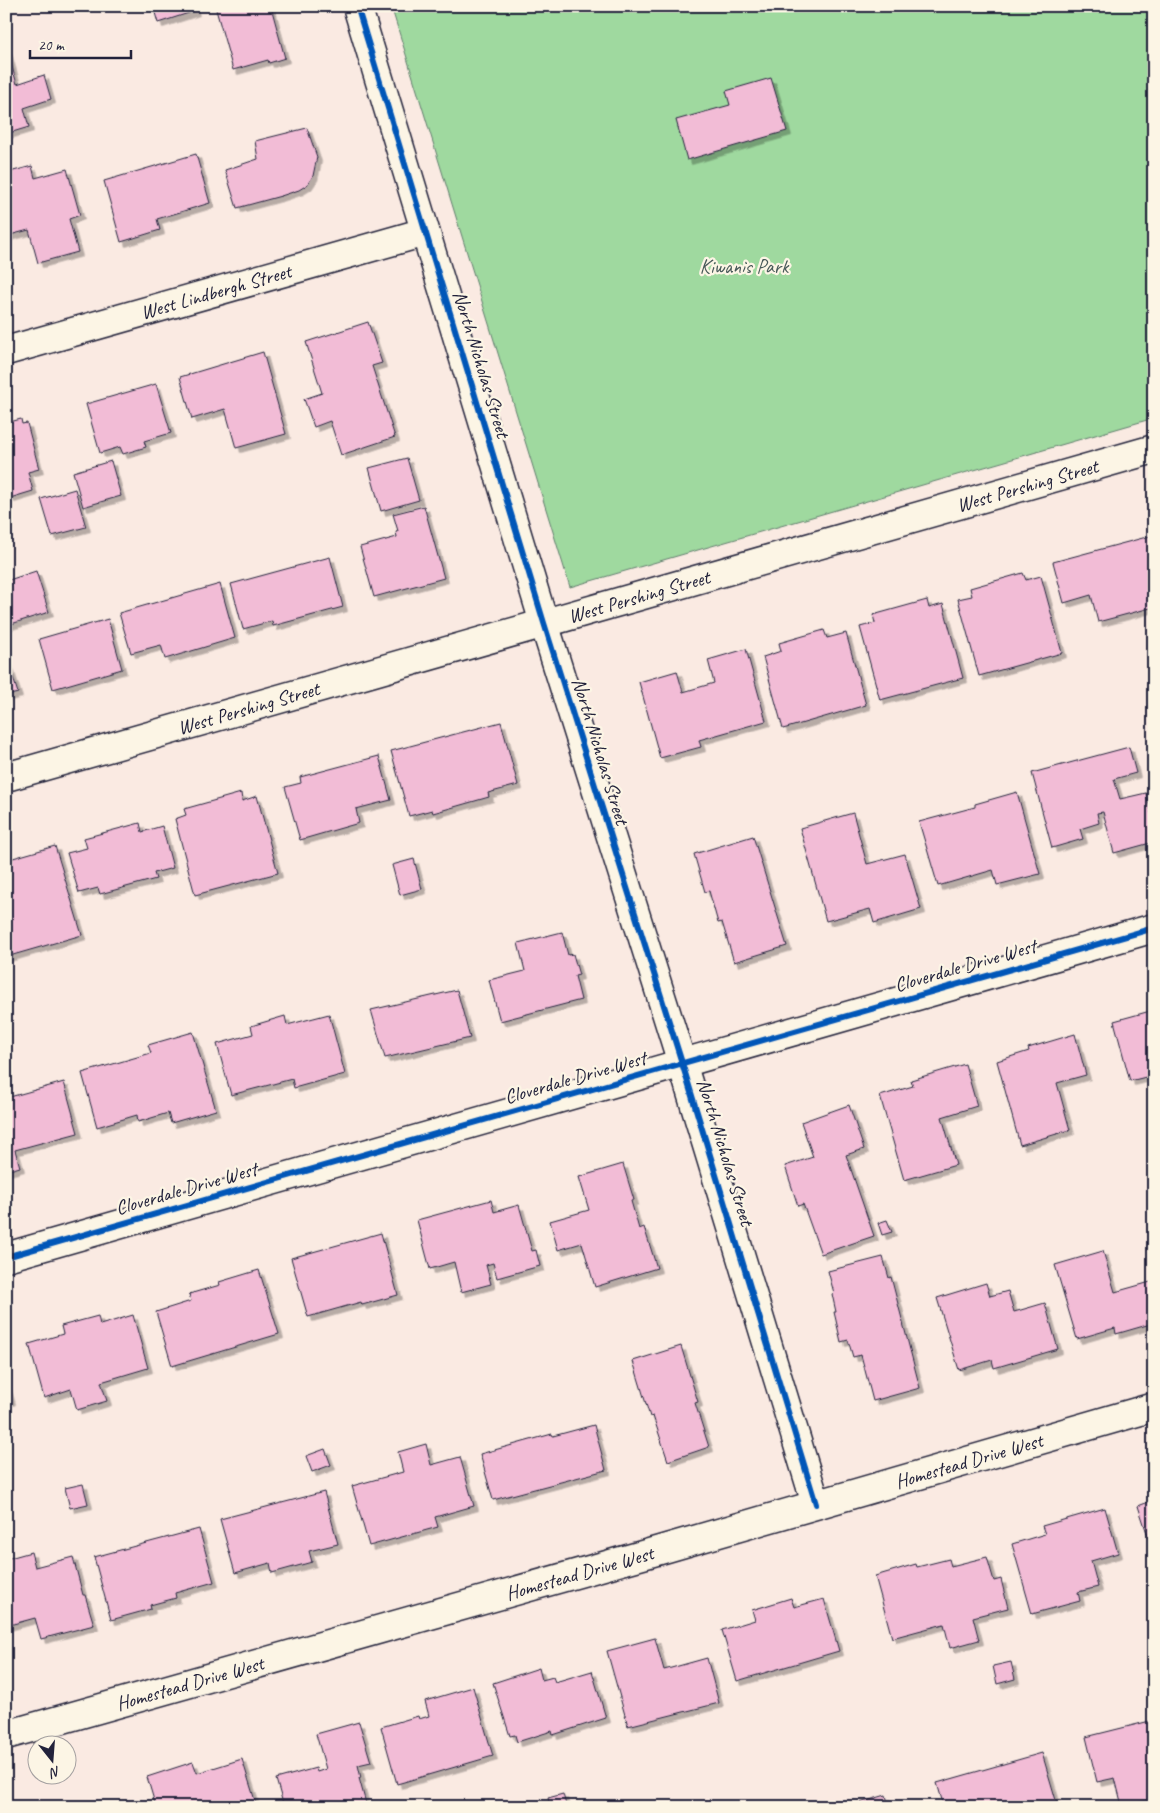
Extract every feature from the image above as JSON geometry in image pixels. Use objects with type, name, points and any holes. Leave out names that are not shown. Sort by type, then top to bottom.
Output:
[{"type":"street","name":"North Nicholas Street","points":[[357,6],[544,622],[682,1063],[816,1504]]},
{"type":"street","name":"West Lindbergh Street","points":[[6,351],[425,232]]},
{"type":"street","name":"West Pershing Street","points":[[6,777],[1154,449]]},
{"type":"street","name":"Cloverdale Drive West","points":[[6,1257],[1154,928]]},
{"type":"street","name":"Homestead Drive West","points":[[6,1735],[1154,1408]]},
{"type":"green space","name":"Kiwanis Park","points":[[391,6],[1154,6],[1154,418],[570,587]]},
{"type":"building","points":[[153,6],[193,6],[195,11],[158,23]]},
{"type":"building","points":[[215,6],[271,7],[285,58],[269,63],[268,60],[233,70]]},
{"type":"building","points":[[6,46],[17,84],[44,75],[51,99],[24,108],[29,127],[6,134]]},
{"type":"building","points":[[771,78],[787,131],[687,160],[676,120],[730,105],[726,91]]},
{"type":"building","points":[[307,128],[317,157],[313,176],[307,185],[281,196],[237,208],[225,170],[258,159],[255,141]]},
{"type":"building","points":[[196,154],[210,203],[157,219],[160,230],[121,242],[104,181]]},
{"type":"building","points":[[32,166],[35,178],[67,169],[80,215],[69,219],[78,252],[38,263],[29,230],[6,236],[6,173]]},
{"type":"building","points":[[368,322],[382,363],[372,366],[395,437],[341,455],[330,421],[314,427],[304,399],[322,393],[306,342]]},
{"type":"building","points":[[263,352],[286,434],[236,448],[225,409],[192,419],[180,377]]},
{"type":"building","points":[[156,384],[171,433],[144,441],[146,447],[123,454],[120,447],[100,453],[86,404]]},
{"type":"building","points":[[21,419],[22,424],[27,423],[39,469],[28,472],[33,491],[10,498],[6,485],[6,423]]},
{"type":"building","points":[[407,458],[419,500],[381,511],[369,468]]},
{"type":"building","points":[[111,461],[121,496],[83,507],[73,472]]},
{"type":"building","points":[[75,489],[86,527],[52,536],[41,499]]},
{"type":"building","points":[[424,506],[444,578],[374,597],[360,547],[397,537],[396,532],[398,531],[393,514]]},
{"type":"building","points":[[1154,535],[1154,578],[1149,580],[1154,598],[1154,607],[1098,622],[1091,595],[1064,603],[1053,562]]},
{"type":"building","points":[[330,557],[343,607],[273,626],[272,621],[243,629],[231,584]]},
{"type":"building","points":[[36,571],[49,612],[8,625],[6,619],[6,581]]},
{"type":"building","points":[[1023,573],[1026,580],[1041,576],[1062,653],[979,676],[958,599],[972,596],[970,588]]},
{"type":"building","points":[[220,584],[235,638],[165,659],[161,645],[131,653],[119,613]]},
{"type":"building","points":[[927,600],[929,608],[943,604],[963,678],[880,700],[860,627],[875,623],[873,615]]},
{"type":"building","points":[[108,619],[122,669],[53,689],[39,639]]},
{"type":"building","points":[[824,630],[827,638],[846,633],[866,705],[783,729],[763,657],[781,651],[779,643]]},
{"type":"building","points":[[746,649],[766,721],[699,740],[701,747],[660,758],[639,682],[677,671],[683,692],[714,683],[708,660]]},
{"type":"building","points":[[6,656],[18,693],[6,696]]},
{"type":"building","points":[[501,722],[518,785],[488,793],[489,797],[433,813],[432,810],[409,816],[391,751]]},
{"type":"building","points":[[1129,747],[1136,773],[1114,779],[1120,799],[1146,793],[1154,824],[1154,842],[1114,853],[1103,812],[1097,813],[1099,823],[1080,829],[1083,839],[1052,848],[1032,773]]},
{"type":"building","points":[[379,756],[391,800],[356,809],[359,823],[300,840],[285,787],[301,783],[300,777]]},
{"type":"building","points":[[1017,792],[1040,874],[997,885],[993,870],[938,886],[919,822],[975,807],[975,804]]},
{"type":"building","points":[[241,793],[242,801],[257,796],[278,873],[195,895],[175,819],[186,815],[184,809]]},
{"type":"building","points":[[853,813],[867,864],[905,854],[921,909],[874,923],[870,909],[826,921],[800,828]]},
{"type":"building","points":[[140,823],[142,832],[162,826],[173,868],[154,873],[156,879],[100,894],[98,888],[79,893],[67,853],[87,848],[84,838]]},
{"type":"building","points":[[753,836],[787,946],[734,962],[722,922],[718,923],[709,891],[705,892],[694,854]]},
{"type":"building","points":[[55,846],[82,935],[6,957],[6,860]]},
{"type":"building","points":[[414,859],[422,889],[400,895],[392,865]]},
{"type":"building","points":[[562,932],[568,955],[573,954],[579,975],[575,976],[581,1000],[500,1021],[489,980],[525,971],[518,943]]},
{"type":"building","points":[[457,990],[470,1038],[385,1058],[371,1010]]},
{"type":"building","points":[[1154,1010],[1154,1075],[1130,1081],[1114,1021]]},
{"type":"building","points":[[329,1014],[345,1074],[294,1088],[292,1079],[231,1095],[217,1044],[253,1034],[251,1026],[285,1016],[287,1025]]},
{"type":"building","points":[[193,1032],[216,1110],[171,1123],[168,1113],[138,1122],[137,1115],[97,1127],[82,1073],[151,1053],[148,1045]]},
{"type":"building","points":[[1075,1034],[1086,1075],[1057,1083],[1070,1130],[1020,1145],[997,1061],[1029,1051],[1028,1048]]},
{"type":"building","points":[[965,1064],[977,1106],[942,1117],[956,1165],[904,1180],[880,1096],[913,1086],[911,1080]]},
{"type":"building","points":[[64,1082],[78,1133],[15,1150],[20,1167],[6,1171],[6,1098]]},
{"type":"building","points":[[849,1105],[864,1149],[846,1155],[874,1236],[821,1254],[803,1204],[798,1206],[785,1166],[813,1157],[801,1122]]},
{"type":"building","points":[[623,1164],[634,1200],[631,1201],[639,1229],[644,1227],[657,1268],[595,1287],[582,1243],[558,1250],[550,1221],[589,1210],[579,1177]]},
{"type":"building","points":[[491,1200],[494,1212],[519,1205],[532,1251],[536,1250],[540,1266],[497,1278],[493,1263],[486,1265],[491,1284],[461,1292],[454,1262],[430,1269],[417,1220]]},
{"type":"building","points":[[887,1220],[892,1232],[882,1235],[878,1223]]},
{"type":"building","points":[[381,1233],[398,1295],[362,1305],[361,1302],[308,1317],[291,1258]]},
{"type":"building","points":[[1103,1251],[1115,1292],[1154,1281],[1154,1323],[1116,1334],[1115,1328],[1077,1339],[1055,1265]]},
{"type":"building","points":[[883,1257],[889,1278],[891,1277],[920,1388],[873,1401],[861,1355],[853,1357],[848,1340],[841,1342],[834,1312],[836,1312],[832,1294],[834,1293],[828,1271]]},
{"type":"building","points":[[259,1270],[279,1334],[172,1366],[156,1312],[191,1301],[189,1294],[220,1285],[219,1282]]},
{"type":"building","points":[[986,1283],[990,1296],[1008,1291],[1014,1312],[1045,1303],[1058,1349],[994,1368],[992,1360],[959,1370],[937,1298]]},
{"type":"building","points":[[133,1315],[148,1368],[101,1382],[107,1401],[77,1410],[71,1389],[44,1398],[29,1344],[63,1334],[61,1326],[98,1316],[100,1325]]},
{"type":"building","points":[[681,1346],[698,1402],[695,1403],[709,1447],[668,1461],[653,1416],[650,1417],[633,1361]]},
{"type":"building","points":[[6,1383],[11,1400],[6,1402]]},
{"type":"building","points":[[594,1425],[606,1470],[493,1500],[480,1454],[552,1434],[553,1436]]},
{"type":"building","points":[[426,1444],[431,1465],[460,1457],[474,1506],[435,1517],[438,1527],[369,1546],[352,1486],[403,1472],[398,1452]]},
{"type":"building","points":[[325,1449],[331,1465],[312,1472],[306,1456]]},
{"type":"building","points":[[83,1484],[88,1504],[70,1508],[65,1488]]},
{"type":"building","points":[[324,1492],[338,1544],[309,1551],[312,1562],[272,1573],[270,1563],[235,1573],[220,1519]]},
{"type":"building","points":[[1154,1500],[1154,1554],[1138,1506]]},
{"type":"building","points":[[1105,1508],[1118,1553],[1091,1561],[1098,1587],[1078,1592],[1080,1601],[1032,1614],[1012,1544],[1045,1534],[1042,1526]]},
{"type":"building","points":[[199,1529],[214,1582],[175,1593],[176,1598],[150,1605],[151,1609],[111,1620],[94,1557]]},
{"type":"building","points":[[31,1552],[35,1567],[73,1557],[83,1595],[85,1595],[94,1625],[41,1639],[35,1618],[6,1626],[6,1559]]},
{"type":"building","points":[[987,1557],[994,1581],[1001,1579],[1008,1608],[973,1617],[979,1640],[950,1648],[944,1624],[892,1638],[875,1576],[916,1564],[917,1567],[949,1559],[951,1566]]},
{"type":"building","points":[[791,1598],[794,1607],[824,1599],[839,1651],[737,1681],[722,1630],[755,1620],[752,1610]]},
{"type":"building","points":[[655,1638],[664,1670],[707,1658],[719,1703],[628,1726],[607,1651]]},
{"type":"building","points":[[1011,1662],[1015,1679],[997,1684],[993,1666]]},
{"type":"building","points":[[539,1668],[542,1680],[553,1677],[555,1682],[592,1671],[606,1718],[553,1735],[552,1731],[517,1742],[515,1735],[510,1736],[493,1683]]},
{"type":"building","points":[[473,1687],[493,1756],[397,1784],[381,1727],[418,1716],[419,1719],[429,1716],[425,1701]]},
{"type":"building","points":[[1154,1720],[1154,1799],[1122,1806],[1115,1778],[1097,1782],[1086,1737]]},
{"type":"building","points":[[359,1722],[371,1762],[358,1765],[361,1778],[359,1778],[367,1807],[284,1807],[276,1779],[316,1768],[317,1772],[326,1769],[316,1734]]},
{"type":"building","points":[[1042,1753],[1058,1807],[944,1807],[937,1783]]},
{"type":"building","points":[[242,1759],[257,1807],[156,1807],[147,1777],[193,1762],[197,1773]]},
{"type":"building","points":[[563,1794],[566,1805],[550,1807],[548,1798]]},
{"type":"building","points":[[886,1795],[889,1807],[846,1807]]},
{"type":"building","points":[[77,1801],[79,1807],[58,1807]]},
{"type":"cycle path","points":[[357,6],[544,623],[682,1063],[816,1504]]},
{"type":"cycle path","points":[[6,1257],[1154,928]]}]
